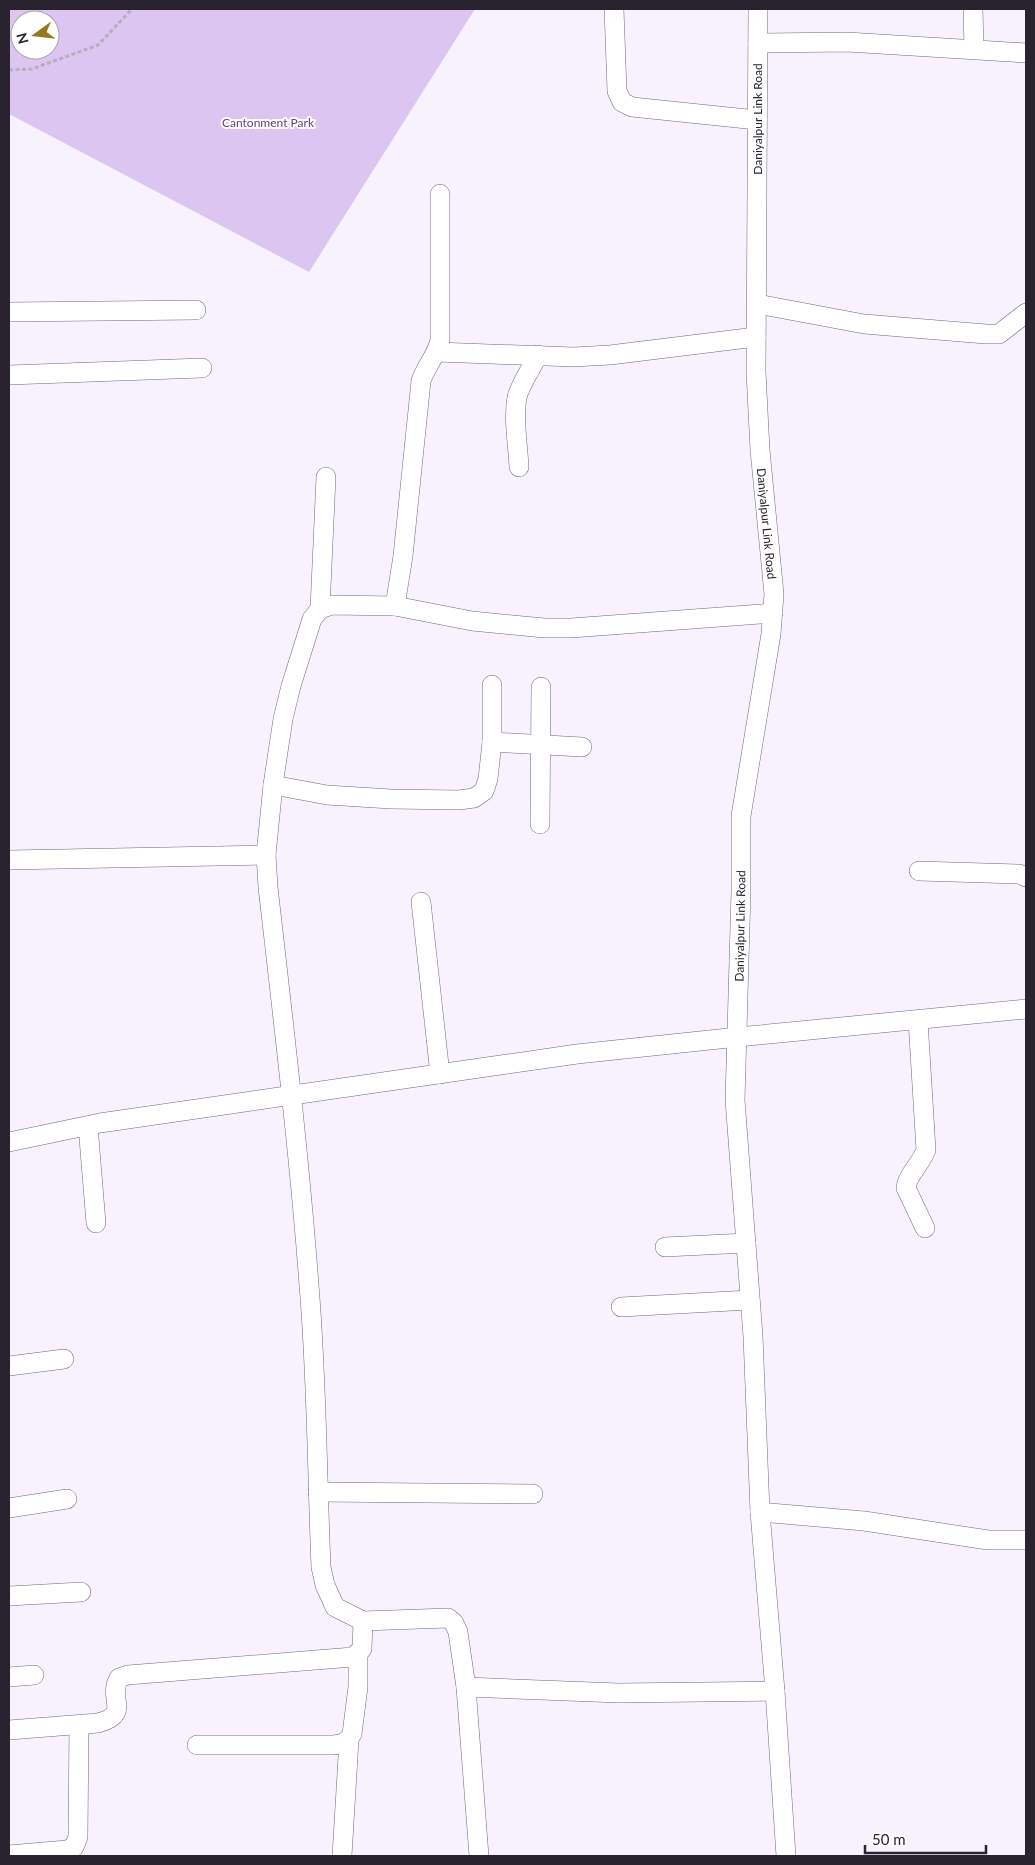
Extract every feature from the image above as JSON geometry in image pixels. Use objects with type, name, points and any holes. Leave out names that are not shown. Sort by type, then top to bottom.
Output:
[{"type":"street","points":[[614,9],[617,91],[622,102],[632,107],[757,120]]},
{"type":"street","name":"Daniyalpur Link Road","points":[[758,9],[756,337],[760,450],[774,594],[773,613],[741,816],[738,1037],[735,1100],[750,1300],[760,1512],[786,1856]]},
{"type":"street","points":[[973,9],[974,49]]},
{"type":"street","points":[[758,43],[847,42],[1026,53]]},
{"type":"street","points":[[395,606],[403,556],[422,380],[428,364],[437,352],[440,340],[440,194]]},
{"type":"street","points":[[756,304],[864,324],[986,334],[999,334],[1026,313]]},
{"type":"street","points":[[9,312],[196,310]]},
{"type":"street","points":[[437,352],[573,357],[610,355],[756,337]]},
{"type":"street","points":[[519,467],[517,398],[538,355]]},
{"type":"street","points":[[9,375],[202,368]]},
{"type":"street","points":[[320,609],[326,476]]},
{"type":"street","points":[[479,1856],[466,1687],[458,1632],[454,1622],[448,1618],[363,1621],[335,1607],[325,1586],[321,1567],[317,1408],[310,1286],[266,855],[273,785],[283,719],[291,686],[312,619],[320,609],[332,605],[395,606],[472,621],[544,628],[773,613]]},
{"type":"street","points":[[273,785],[327,795],[391,799],[459,800],[474,798],[484,791],[488,779],[492,742],[492,685]]},
{"type":"street","points":[[540,824],[541,687]]},
{"type":"street","points":[[492,742],[582,748]]},
{"type":"street","points":[[9,860],[266,855]]},
{"type":"street","points":[[919,871],[1019,874],[1026,877]]},
{"type":"street","points":[[421,902],[440,1074]]},
{"type":"street","points":[[9,1142],[88,1126],[578,1054],[1026,1009]]},
{"type":"street","points":[[918,1020],[926,1150],[923,1160],[906,1182],[906,1188],[925,1228]]},
{"type":"street","points":[[88,1126],[96,1223]]},
{"type":"street","points":[[665,1247],[746,1243]]},
{"type":"street","points":[[621,1307],[750,1300]]},
{"type":"street","points":[[9,1366],[64,1359]]},
{"type":"street","points":[[318,1492],[533,1494]]},
{"type":"street","points":[[9,1508],[66,1499]]},
{"type":"street","points":[[760,1512],[864,1521],[988,1540],[1026,1540]]},
{"type":"street","points":[[9,1596],[81,1592]]},
{"type":"street","points":[[9,1730],[108,1721],[115,1716],[118,1708],[114,1686],[119,1678],[128,1675],[353,1657],[362,1649],[363,1621]]},
{"type":"street","points":[[342,1856],[349,1740],[352,1734],[358,1687],[358,1654]]},
{"type":"street","points":[[9,1677],[34,1675]]},
{"type":"street","points":[[466,1687],[619,1693],[775,1691]]},
{"type":"street","points":[[9,1855],[67,1850],[74,1847],[78,1837],[79,1725]]},
{"type":"street","points":[[197,1745],[333,1745],[344,1744],[349,1740]]},
{"type":"path","points":[[9,70],[32,69],[98,45],[132,9]]},
{"type":"green space","name":"Cantonment Park","points":[[9,9],[475,9],[309,272],[9,114]]}]
